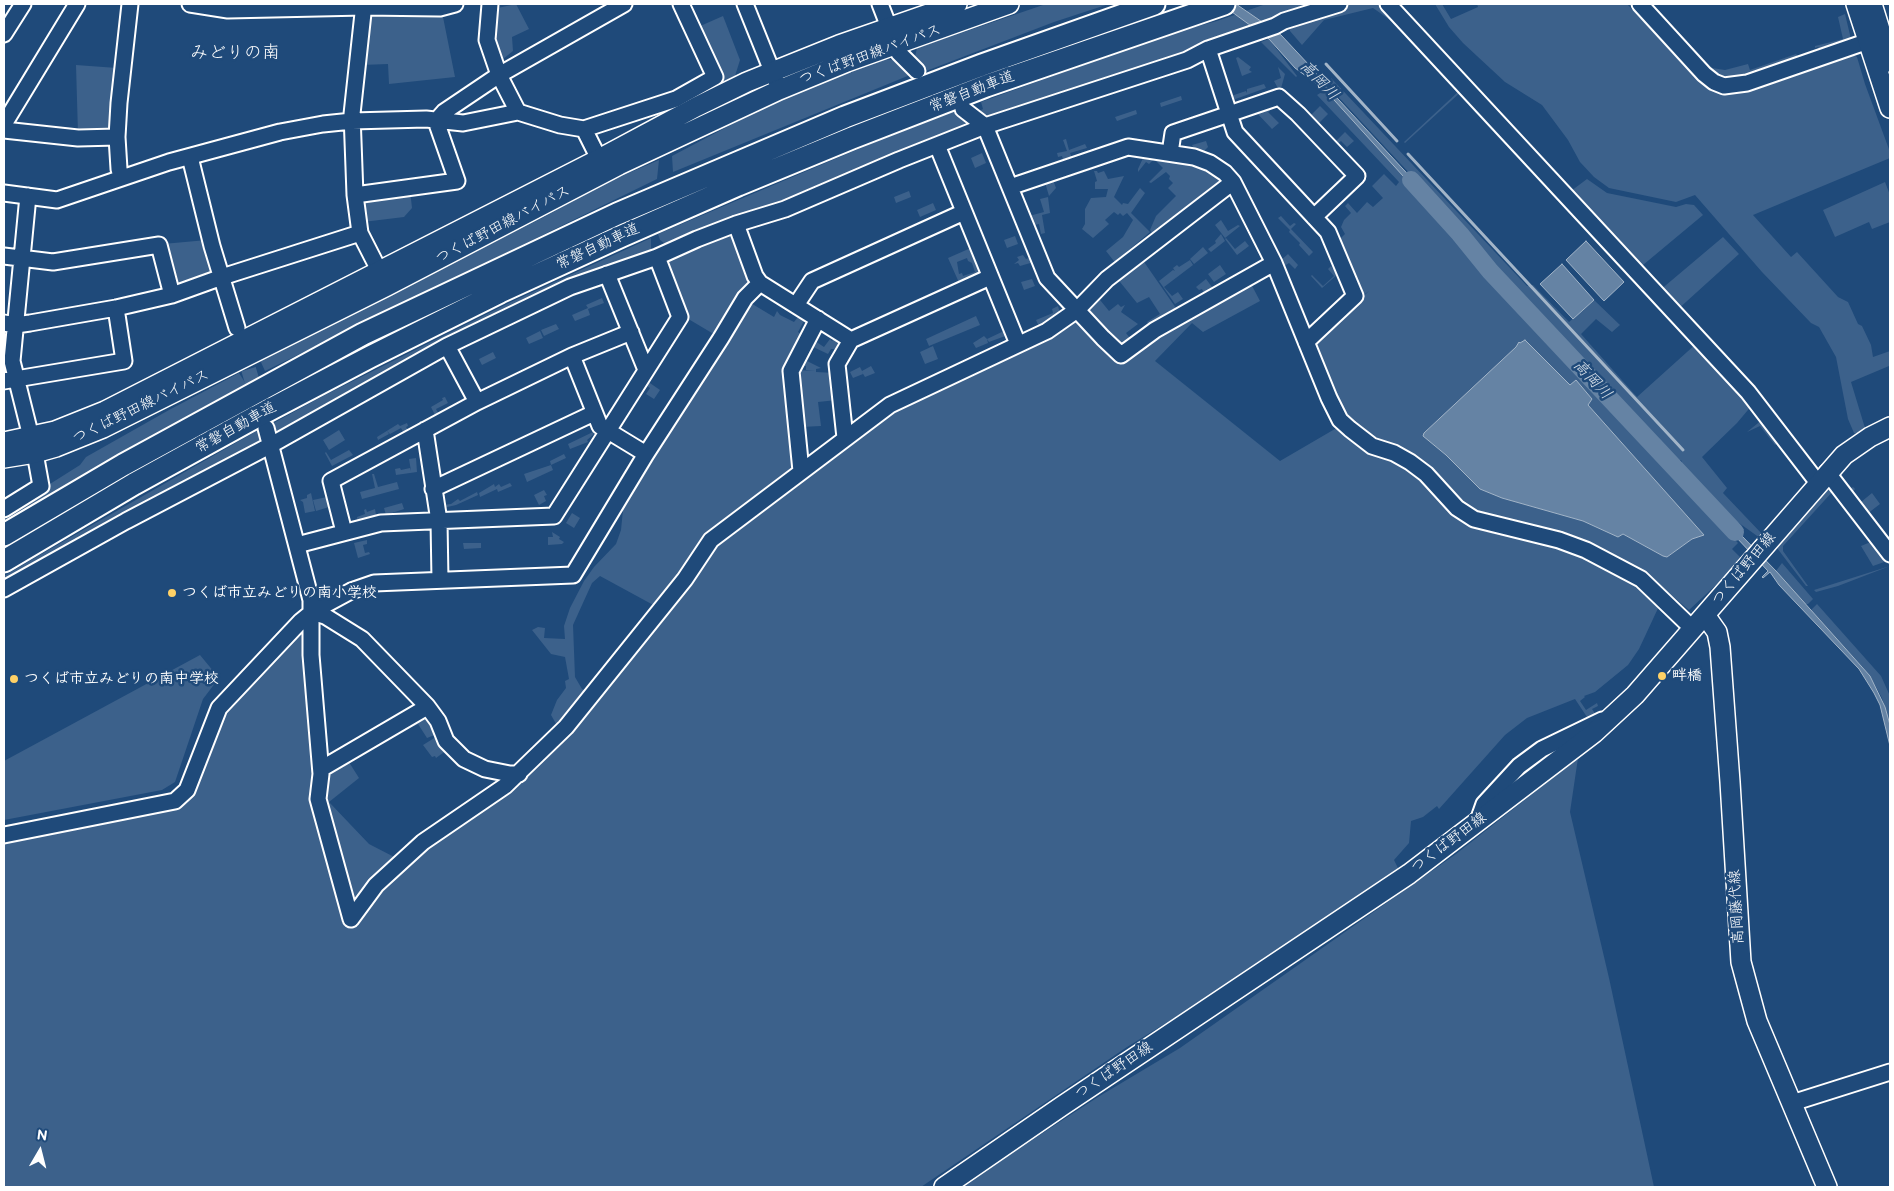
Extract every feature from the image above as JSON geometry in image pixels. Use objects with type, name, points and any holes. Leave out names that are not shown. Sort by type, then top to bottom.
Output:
[{"type":"highway","name":"常磐自動車道","points":[[4,536],[132,461],[363,334],[599,222],[845,116],[1154,4]]},
{"type":"highway","name":"常磐自動車道","points":[[4,561],[134,484],[252,419],[482,301],[622,236],[852,138],[986,86],[1224,4]]},
{"type":"main road","name":"つくば野田線バイパス","points":[[4,458],[957,4]]},
{"type":"main road","name":"つくば野田線バイパス","points":[[383,278],[696,107],[772,71],[1009,4]]},
{"type":"main road","points":[[1856,4],[1880,37],[1890,62]]},
{"type":"main road","points":[[1872,4],[1880,37],[1890,108]]},
{"type":"main road","name":"つくば野田線","points":[[944,1187],[1409,874],[1594,732],[1635,695],[1844,455],[1890,427]]},
{"type":"main road","name":"つくば野田線バイパス","points":[[4,442],[33,445]]},
{"type":"main road","name":"高岡藤代線","points":[[1699,622],[1717,632],[1720,647],[1741,962],[1757,1021],[1827,1187]]},
{"type":"street","points":[[4,34],[22,4]]},
{"type":"street","points":[[4,124],[77,4]]},
{"type":"street","points":[[122,177],[119,169],[119,103],[130,4]]},
{"type":"street","points":[[190,4],[208,5],[228,10],[364,5],[429,6],[440,8],[455,4]]},
{"type":"street","points":[[490,4],[486,40],[499,75],[518,112]]},
{"type":"street","points":[[436,121],[444,112],[499,75],[624,4]]},
{"type":"street","points":[[4,193],[57,200],[122,177],[294,128],[352,121],[436,121],[463,123],[518,112],[560,125],[584,129],[676,99],[715,77],[681,4]]},
{"type":"street","points":[[745,4],[779,90]]},
{"type":"street","points":[[880,4],[899,53],[916,72]]},
{"type":"street","points":[[4,589],[126,521],[271,445],[447,346],[570,287],[657,257],[736,224],[785,209],[985,126],[1187,60],[1208,49],[1275,26],[1284,21],[1339,4]]},
{"type":"street","points":[[1388,4],[1748,392],[1890,554]]},
{"type":"street","points":[[1640,4],[1704,74],[1714,82],[1724,86],[1747,83],[1880,37]]},
{"type":"street","points":[[364,5],[352,121],[356,195],[360,233],[383,278]]},
{"type":"street","points":[[1208,49],[1228,114],[1236,132],[1328,232],[1355,296],[1306,342]]},
{"type":"street","points":[[1170,153],[1173,132],[1279,97],[1298,114],[1357,176],[1314,217]]},
{"type":"street","points":[[964,110],[985,126],[1047,278],[1121,355],[1155,330],[1274,263]]},
{"type":"street","points":[[356,195],[459,187],[436,121]]},
{"type":"street","points":[[584,129],[599,159]]},
{"type":"street","points":[[4,130],[78,138],[118,137]]},
{"type":"street","points":[[937,145],[1018,344]]},
{"type":"street","points":[[1010,187],[1128,147],[1194,157],[1210,163],[1225,173],[1233,182],[1274,263],[1329,398],[1340,420],[1372,446],[1394,453],[1410,462],[1426,474],[1457,508],[1474,519],[1559,540],[1586,550],[1641,579],[1699,622]]},
{"type":"street","points":[[190,157],[237,328]]},
{"type":"street","points":[[266,428],[311,600],[311,655],[321,769],[318,799],[351,919],[376,886],[423,842],[505,786],[566,727],[609,676],[685,578],[711,540],[763,502],[802,470],[890,406],[1047,331],[1077,310],[1107,279],[1233,182]]},
{"type":"street","points":[[4,509],[41,486],[33,445],[10,380],[12,361],[10,324],[23,258],[28,196]]},
{"type":"street","points":[[796,305],[812,280],[964,212]]},
{"type":"street","points":[[736,224],[755,276],[760,283],[851,340]]},
{"type":"street","points":[[10,324],[116,308],[172,295],[360,233]]},
{"type":"street","points":[[4,256],[53,262],[159,244],[172,295]]},
{"type":"street","points":[[297,545],[381,523],[554,516],[680,317],[657,257]]},
{"type":"street","points":[[607,274],[646,370]]},
{"type":"street","points":[[845,438],[837,364],[851,340],[990,277]]},
{"type":"street","points":[[4,835],[175,801],[187,790],[219,708],[272,650],[312,612],[351,591],[374,583],[574,575],[646,454],[745,298],[760,283]]},
{"type":"street","points":[[10,380],[124,361],[116,308]]},
{"type":"street","points":[[802,470],[791,371],[818,319]]},
{"type":"street","points":[[344,532],[331,482],[477,402],[572,356],[631,332]]},
{"type":"street","points":[[447,346],[477,402]]},
{"type":"street","points":[[572,356],[600,426],[646,454]]},
{"type":"street","points":[[434,489],[594,413]]},
{"type":"street","points":[[425,430],[439,521],[440,580]]},
{"type":"street","points":[[312,612],[325,616],[362,639],[427,707],[438,721],[446,741],[464,760],[484,769],[519,774]]},
{"type":"street","points":[[321,769],[427,707]]},
{"type":"street","points":[[1792,1103],[1890,1072]]},
{"type":"shaded area","points":[[516,4],[529,29],[512,37],[513,51],[503,59],[508,66],[504,68],[492,42],[493,9]]},
{"type":"shaded area","points":[[1046,4],[1109,4],[1054,22],[926,71],[914,61],[917,48]]},
{"type":"shaded area","points":[[1266,4],[1327,4],[990,120],[975,113],[983,109],[981,102],[1172,33],[1217,21]]},
{"type":"shaded area","points":[[1352,4],[1384,4],[1463,90],[1405,143],[1459,91],[1393,22],[1373,8],[1324,20],[1302,45],[1290,31],[1289,25]]},
{"type":"shaded area","points":[[1435,4],[1442,4],[1451,19],[1478,7],[1477,4],[1627,4],[1700,81],[1712,90],[1726,94],[1741,93],[1853,55],[1857,57],[1890,152],[1890,158],[1753,215],[1791,257],[1797,252],[1838,297],[1848,302],[1858,324],[1862,326],[1871,345],[1873,357],[1890,351],[1890,367],[1851,382],[1865,428],[1858,434],[1854,433],[1848,419],[1836,357],[1819,327],[1811,323],[1762,272],[1695,195],[1676,202],[1609,188],[1594,177],[1580,162],[1568,140],[1542,105],[1505,82],[1463,43],[1449,27]]},
{"type":"shaded area","points":[[1645,4],[1652,4],[1712,68],[1725,70],[1748,64],[1750,70],[1796,54],[1800,59],[1739,80],[1718,79]]},
{"type":"shaded area","points":[[442,12],[455,77],[389,84],[388,64],[361,65],[365,14]]},
{"type":"shaded area","points":[[1845,14],[1851,39],[1849,42],[1822,52],[1818,47],[1815,48],[1815,46],[1843,39],[1838,17]]},
{"type":"shaded area","points":[[723,16],[740,60],[735,76],[722,82],[698,27]]},
{"type":"shaded area","points":[[1269,39],[1297,76],[1296,77],[1261,42]]},
{"type":"shaded area","points":[[1238,57],[1251,67],[1249,70],[1252,72],[1242,76],[1236,58]]},
{"type":"shaded area","points":[[882,59],[894,60],[910,75],[673,172],[672,156],[759,110]]},
{"type":"shaded area","points":[[76,65],[117,68],[114,130],[78,134]]},
{"type":"shaded area","points":[[1278,67],[1285,74],[1280,92],[1274,81],[1281,78]]},
{"type":"shaded area","points":[[1331,78],[1527,286],[1533,285],[1569,322],[1594,300],[1620,325],[1612,332],[1596,319],[1581,334],[1637,397],[1697,343],[1753,404],[1737,423],[1702,457],[1727,488],[1723,493],[1763,535],[1760,538],[1732,518],[1728,521],[1678,467],[1682,462],[1681,460],[1674,463],[1545,326],[1533,309],[1485,263],[1482,255],[1476,250],[1466,234],[1331,89]]},
{"type":"shaded area","points":[[1226,81],[1231,96],[1246,91],[1247,93],[1247,89],[1264,84],[1266,88],[1230,101]]},
{"type":"shaded area","points":[[1325,90],[1470,252],[1660,457],[1657,460],[1738,543],[1732,549],[1743,560],[1689,610],[1650,577],[1590,544],[1477,515],[1352,424],[1337,402],[1314,348],[1317,339],[1369,291],[1362,296],[1337,242],[1345,234],[1341,227],[1344,220],[1351,213],[1345,206],[1348,203],[1357,213],[1367,202],[1373,207],[1383,198],[1372,186],[1384,174],[1396,186],[1399,182],[1317,95]],"holes":[[[1525,340],[1570,385],[1576,381],[1588,405],[1703,535],[1692,539],[1667,557],[1663,556],[1623,534],[1618,537],[1583,521],[1502,498],[1480,489],[1424,436],[1424,433]]]},
{"type":"shaded area","points":[[1181,96],[1182,100],[1161,107],[1160,103]]},
{"type":"shaded area","points":[[1278,104],[1268,112],[1279,123],[1272,129],[1254,110]]},
{"type":"shaded area","points":[[1320,106],[1328,114],[1316,126],[1308,118]]},
{"type":"shaded area","points":[[1136,110],[1137,114],[1117,121],[1115,117]]},
{"type":"shaded area","points":[[955,111],[964,118],[965,122],[959,131],[794,199],[671,245],[660,240],[658,234],[875,142]]},
{"type":"shaded area","points":[[1345,132],[1354,141],[1347,147],[1341,141],[1336,145],[1334,143]]},
{"type":"shaded area","points":[[1066,139],[1069,150],[1085,144],[1087,148],[1070,153],[1073,161],[1064,164],[1062,156],[1058,157],[1057,153],[1067,151],[1063,140]]},
{"type":"shaded area","points":[[1206,141],[1208,147],[1201,154],[1195,152],[1192,145]]},
{"type":"shaded area","points":[[982,153],[986,163],[975,168],[971,158]]},
{"type":"shaded area","points":[[1149,156],[1205,165],[1226,182],[1155,237],[1150,230],[1156,216],[1176,196],[1168,188],[1173,183],[1166,172],[1151,183],[1149,182],[1163,168],[1154,159],[1149,164],[1146,162],[1138,172],[1143,158]]},
{"type":"shaded area","points":[[659,160],[657,179],[265,371],[260,360],[544,217],[610,181]]},
{"type":"shaded area","points":[[1094,171],[1098,173],[1104,171],[1108,179],[1124,176],[1114,197],[1122,205],[1123,203],[1128,204],[1140,188],[1145,193],[1131,213],[1150,232],[1124,254],[1123,259],[1117,265],[1106,251],[1123,237],[1133,220],[1127,213],[1123,216],[1120,213],[1118,215],[1114,212],[1105,220],[1109,224],[1093,238],[1082,229],[1085,224],[1085,209],[1091,198],[1106,197],[1108,189],[1095,189],[1095,182],[1097,181]]},
{"type":"shaded area","points":[[1052,177],[1056,188],[1049,196],[1044,179]]},
{"type":"shaded area","points":[[1587,179],[1607,193],[1676,207],[1686,204],[1694,205],[1703,215],[1637,270],[1567,194]]},
{"type":"shaded area","points":[[1885,182],[1890,195],[1890,222],[1872,229],[1869,222],[1835,237],[1823,210]]},
{"type":"shaded area","points":[[410,190],[412,208],[404,217],[363,222],[362,198]]},
{"type":"shaded area","points":[[909,191],[911,197],[896,203],[894,197]]},
{"type":"shaded area","points":[[1048,197],[1050,213],[1042,215],[1045,233],[1041,234],[1039,224],[1030,226],[1029,216],[1044,212],[1040,199]]},
{"type":"shaded area","points":[[933,203],[936,210],[920,217],[917,210]]},
{"type":"shaded area","points":[[1281,216],[1290,226],[1294,223],[1296,224],[1291,229],[1313,252],[1309,256],[1289,232],[1290,230],[1278,218]]},
{"type":"shaded area","points":[[1221,220],[1228,231],[1238,225],[1240,226],[1225,238],[1215,225]]},
{"type":"shaded area","points":[[1221,234],[1225,241],[1211,252],[1208,249],[1216,243],[1215,241]]},
{"type":"shaded area","points":[[732,236],[735,237],[752,280],[717,336],[685,317],[667,262],[706,244]]},
{"type":"shaded area","points":[[1015,236],[1018,244],[1007,248],[1004,240]]},
{"type":"shaded area","points":[[1723,237],[1739,254],[1676,311],[1659,291]]},
{"type":"shaded area","points":[[651,238],[651,251],[643,256],[284,431],[279,432],[270,425],[323,396],[509,303]]},
{"type":"shaded area","points":[[1226,238],[1235,249],[1245,241],[1249,246],[1237,255]]},
{"type":"shaded area","points":[[207,240],[212,275],[178,287],[175,284],[163,244]]},
{"type":"shaded area","points":[[973,247],[984,273],[961,287],[948,258]],"holes":[[[967,258],[972,263],[975,272],[963,276],[962,273],[959,274],[957,262]]]},
{"type":"shaded area","points":[[1203,247],[1208,253],[1194,264],[1190,259]]},
{"type":"shaded area","points":[[1288,254],[1298,265],[1295,269],[1289,263],[1283,267],[1279,262]]},
{"type":"shaded area","points":[[1023,255],[1026,259],[1032,257],[1034,262],[1020,266],[1018,263],[1014,264],[1019,260],[1017,257]]},
{"type":"shaded area","points":[[1142,259],[1178,311],[1152,329],[1147,322],[1160,314],[1149,297],[1137,303],[1116,277]]},
{"type":"shaded area","points":[[1190,260],[1193,265],[1164,287],[1172,296],[1178,292],[1183,299],[1175,304],[1159,281],[1173,270],[1175,271],[1173,268],[1177,265],[1179,267]]},
{"type":"shaded area","points":[[1220,265],[1226,274],[1214,282],[1208,274]]},
{"type":"shaded area","points":[[1331,266],[1338,274],[1322,288],[1311,276],[1323,286],[1334,276],[1328,269]]},
{"type":"shaded area","points":[[1032,279],[1035,286],[1024,290],[1021,282]]},
{"type":"shaded area","points":[[1206,279],[1215,291],[1205,295],[1202,289],[1199,290],[1196,287]]},
{"type":"shaded area","points":[[1250,282],[1260,301],[1203,332],[1192,323],[1155,361],[1280,461],[1340,426],[1357,442],[1378,454],[1398,461],[1422,478],[1449,510],[1463,520],[1477,526],[1575,551],[1598,561],[1635,583],[1660,604],[1639,649],[1628,665],[1595,692],[1584,696],[1580,701],[1586,710],[1597,703],[1598,706],[1592,709],[1596,715],[1589,720],[1575,699],[1527,718],[1505,735],[1439,809],[1437,806],[1423,817],[1411,821],[1409,843],[1394,860],[1399,870],[1184,1012],[1127,1047],[921,1187],[4,1187],[4,840],[178,806],[191,793],[224,711],[300,629],[305,626],[308,628],[308,657],[317,763],[316,805],[345,917],[355,921],[379,888],[410,860],[427,846],[510,789],[574,728],[667,607],[661,603],[657,607],[600,576],[592,583],[573,625],[575,677],[582,689],[590,693],[568,721],[559,729],[551,715],[557,700],[566,688],[565,681],[569,679],[565,657],[551,654],[532,630],[538,627],[545,628],[544,638],[565,639],[564,626],[570,608],[584,581],[594,567],[616,544],[621,530],[623,510],[620,505],[749,302],[774,317],[777,311],[780,315],[794,322],[798,317],[804,321],[798,332],[804,336],[787,368],[795,471],[802,477],[889,411],[1044,338],[1072,317],[1079,319],[1108,351],[1119,360],[1124,359],[1168,326]]},
{"type":"shaded area","points":[[1096,295],[1109,311],[1118,304],[1121,307],[1125,305],[1121,312],[1138,324],[1126,333],[1133,342],[1120,348],[1083,311]]},
{"type":"shaded area","points":[[602,298],[604,303],[588,309],[590,315],[575,321],[572,315],[588,308],[586,305]]},
{"type":"shaded area","points":[[1058,306],[1060,313],[1040,329],[1036,320],[1053,313],[1052,309]]},
{"type":"shaded area","points":[[976,316],[980,325],[929,346],[926,339]]},
{"type":"shaded area","points":[[556,324],[559,329],[544,336],[541,330]]},
{"type":"shaded area","points":[[818,329],[822,329],[815,341],[824,347],[830,339],[832,341],[834,339],[841,343],[837,349],[831,349],[828,354],[809,345]]},
{"type":"shaded area","points":[[1006,330],[1008,335],[989,342],[987,339]]},
{"type":"shaded area","points":[[540,331],[543,338],[529,344],[526,338]]},
{"type":"shaded area","points":[[984,336],[988,343],[976,348],[973,343]]},
{"type":"shaded area","points":[[933,346],[938,359],[925,364],[920,352]]},
{"type":"shaded area","points":[[493,352],[496,358],[482,365],[479,359]]},
{"type":"shaded area","points":[[803,359],[821,368],[816,369],[816,372],[835,373],[837,400],[818,402],[821,426],[801,427],[796,370],[815,371],[806,370],[806,366],[800,366]]},
{"type":"shaded area","points":[[871,366],[875,373],[865,377],[862,372],[863,374],[853,378],[850,372],[860,367],[862,371]]},
{"type":"shaded area","points":[[239,373],[246,384],[146,438],[4,522],[4,513],[80,465],[86,457]]},
{"type":"shaded area","points":[[647,381],[660,390],[654,399],[646,394],[650,388],[644,384]]},
{"type":"shaded area","points":[[445,397],[448,403],[436,409],[440,417],[437,419],[431,407]]},
{"type":"shaded area","points":[[1763,419],[1779,442],[1775,445],[1760,426],[1747,432]]},
{"type":"shaded area","points":[[407,423],[408,426],[406,427],[409,432],[405,435],[401,428],[390,434],[387,431],[389,434],[378,440],[377,437],[398,424],[400,426]]},
{"type":"shaded area","points":[[260,429],[262,443],[4,583],[4,576]]},
{"type":"shaded area","points":[[339,430],[345,440],[329,450],[323,440]]},
{"type":"shaded area","points":[[593,432],[594,434],[587,440],[588,442],[570,449],[568,444]]},
{"type":"shaded area","points":[[349,450],[353,455],[332,466],[325,453],[331,460]]},
{"type":"shaded area","points":[[564,454],[566,458],[551,465],[550,461]]},
{"type":"shaded area","points":[[416,458],[417,472],[396,475],[395,469],[410,468],[411,471],[409,459]]},
{"type":"shaded area","points":[[551,465],[553,470],[527,482],[524,474]]},
{"type":"shaded area","points":[[372,474],[374,474],[378,487],[397,482],[399,489],[362,499],[360,492],[375,488]]},
{"type":"shaded area","points":[[510,483],[512,486],[498,492],[497,489],[480,497],[479,493],[494,484],[495,487],[499,484],[501,487]]},
{"type":"shaded area","points":[[1830,484],[1834,490],[1783,546],[1783,551],[1808,586],[1806,586],[1777,548]]},
{"type":"shaded area","points":[[1853,487],[1855,489],[1853,492],[1861,502],[1872,493],[1880,504],[1867,514],[1847,490]]},
{"type":"shaded area","points":[[544,490],[547,495],[544,496],[546,501],[539,505],[534,495]]},
{"type":"shaded area","points":[[477,492],[478,495],[456,505],[443,508],[442,505],[451,504],[458,499],[460,501]]},
{"type":"shaded area","points":[[311,493],[315,511],[305,513],[303,502],[300,500],[307,498],[307,495]]},
{"type":"shaded area","points":[[327,497],[329,507],[316,511],[313,500]]},
{"type":"shaded area","points":[[402,503],[404,509],[386,515],[384,508]]},
{"type":"shaded area","points":[[366,509],[367,512],[375,509],[376,515],[366,518],[366,522],[358,524],[357,517],[365,514],[364,510]]},
{"type":"shaded area","points":[[572,513],[580,518],[574,528],[566,523]]},
{"type":"shaded area","points":[[552,532],[560,537],[559,539],[564,542],[562,544],[548,545],[548,537],[553,537]]},
{"type":"shaded area","points":[[367,540],[367,544],[363,545],[365,553],[369,552],[370,554],[358,558],[354,543]]},
{"type":"shaded area","points":[[1873,541],[1888,557],[1887,561],[1873,566],[1861,546]]},
{"type":"shaded area","points":[[463,543],[481,543],[481,548],[464,549]]},
{"type":"shaded area","points":[[1782,563],[1813,599],[1808,604],[1805,604],[1776,571]]},
{"type":"shaded area","points":[[1890,566],[1838,586],[1816,592],[1814,590]]},
{"type":"shaded area","points":[[1817,604],[1881,676],[1890,696],[1890,725],[1882,698],[1870,676],[1811,610]]},
{"type":"shaded area","points":[[200,655],[219,678],[203,699],[175,782],[162,790],[4,820],[4,761]]},
{"type":"shaded area","points":[[428,714],[437,734],[427,738],[418,724],[406,730],[403,725]]},
{"type":"shaded area","points":[[439,735],[447,750],[436,758],[435,756],[432,757],[423,745]]},
{"type":"shaded area","points":[[1578,758],[1570,812],[1609,978],[1654,1187],[964,1187],[1098,1097],[1180,1048],[1456,854]]},
{"type":"shaded area","points":[[347,759],[359,778],[329,802],[369,844],[400,860],[351,907],[320,800],[324,774]]},
{"type":"water","points":[[1221,4],[1236,4],[1281,35],[1428,196],[1423,198],[1325,90],[1295,68],[1269,39]]},
{"type":"water","points":[[1586,241],[1624,282],[1604,301],[1566,260]]},
{"type":"water","points":[[1562,264],[1594,300],[1573,319],[1540,284]]},
{"type":"water","points":[[1525,340],[1570,385],[1576,380],[1592,399],[1588,405],[1704,535],[1692,539],[1667,557],[1663,556],[1623,534],[1618,537],[1583,521],[1502,498],[1480,489],[1446,455],[1423,436],[1519,342]]},
{"type":"water","points":[[1720,513],[1738,532],[1743,529],[1740,534],[1776,571],[1870,676],[1885,707],[1890,725],[1890,746],[1880,705],[1859,669],[1779,585],[1770,572],[1762,577],[1768,571],[1718,518]]},
{"type":"waterway","points":[[1326,64],[1397,141]]},
{"type":"waterway","points":[[1408,154],[1683,450]]},
{"type":"waterway","name":"高岡川","points":[[1411,180],[1460,234],[1490,271],[1735,532]]},
{"type":"tunnel","points":[[242,347],[258,401]]},
{"type":"place","name":"つくば市立みどりの南小学校","points":[[172,593]]},
{"type":"place","name":"畔橋","points":[[1662,676]]},
{"type":"place","name":"つくば市立みどりの南中学校","points":[[14,679]]},
{"type":"district","name":"みどりの南","points":[[235,53]]}]
